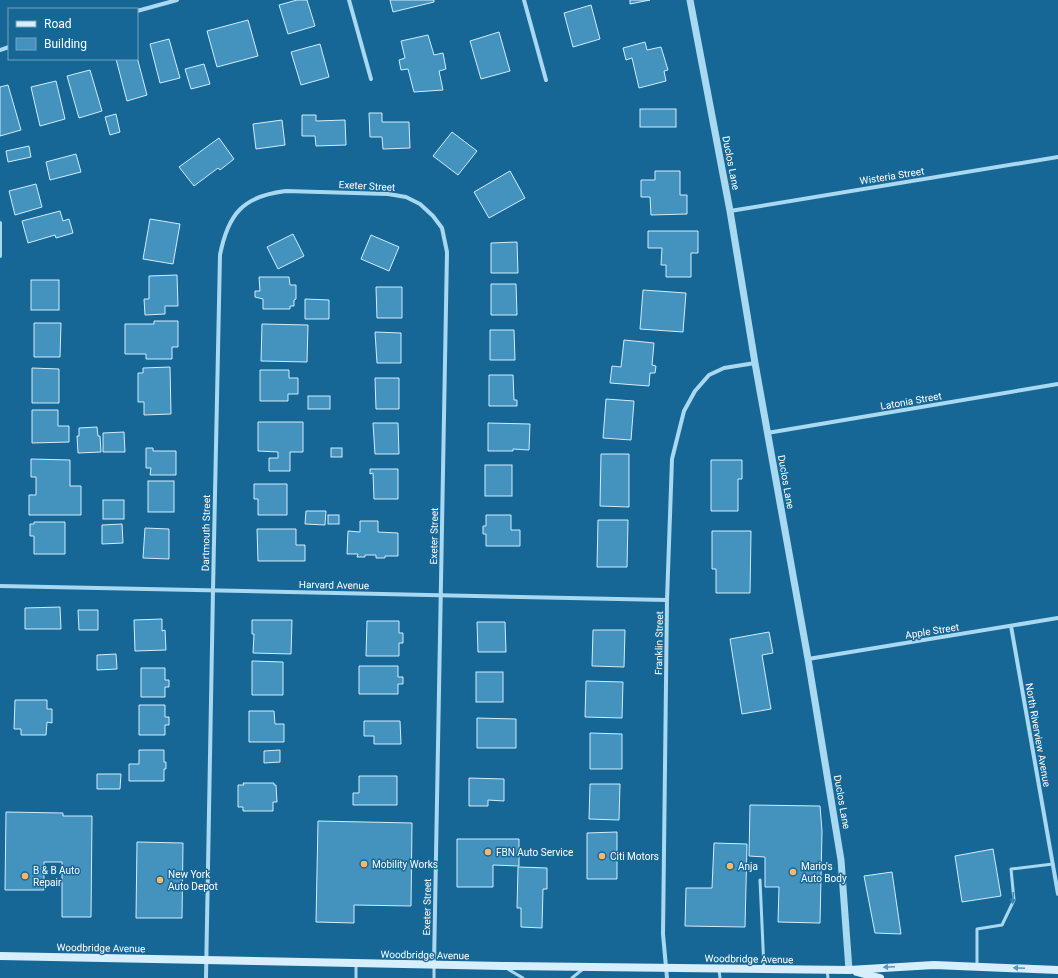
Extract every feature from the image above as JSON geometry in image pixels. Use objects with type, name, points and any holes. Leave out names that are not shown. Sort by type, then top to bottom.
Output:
[{"type":"main road","name":"Woodbridge Avenue","points":[[0,956],[356,964],[719,968],[764,969],[827,974],[849,970],[934,965],[1058,970]]},
{"type":"main road","name":"Woodbridge Avenue","points":[[849,970],[880,978]]},
{"type":"street","points":[[138,11],[177,0]]},
{"type":"street","points":[[349,0],[371,80]]},
{"type":"street","points":[[524,0],[546,80]]},
{"type":"street","name":"Duclos Lane","points":[[690,0],[730,211],[767,434],[808,659],[841,860],[849,970]]},
{"type":"street","name":"Wisteria Street","points":[[730,211],[1058,157]]},
{"type":"street","name":"Dartmouth Street","points":[[206,978],[220,255],[223,238],[231,220],[241,208],[253,199],[269,193],[286,191],[334,192]]},
{"type":"street","name":"Exeter Street","points":[[334,192],[388,194],[406,197],[420,204],[433,216],[442,228],[447,252],[434,965]]},
{"type":"street","points":[[0,223],[0,256]]},
{"type":"street","name":"Franklin Street","points":[[667,978],[663,934],[667,600],[672,459],[684,411],[695,391],[709,375],[724,368],[755,363]]},
{"type":"street","name":"Latonia Street","points":[[767,434],[1058,384]]},
{"type":"street","name":"Harvard Avenue","points":[[0,586],[667,600]]},
{"type":"street","name":"Apple Street","points":[[808,659],[1058,618]]},
{"type":"street","name":"North Riverview Avenue","points":[[1011,626],[1058,894]]},
{"type":"lane","points":[[977,967],[977,929],[1002,925],[1014,900],[1011,869],[1053,864]]},
{"type":"lane","points":[[760,880],[764,969]]},
{"type":"lane","points":[[356,964],[356,978]]},
{"type":"lane","points":[[434,965],[434,978]]},
{"type":"lane","points":[[503,966],[523,978]]},
{"type":"lane","points":[[572,978],[585,967]]},
{"type":"lane","points":[[719,968],[720,978]]},
{"type":"building","points":[[297,0],[307,0],[315,26],[288,34],[279,5]]},
{"type":"building","points":[[390,0],[434,0],[434,2],[393,12]]},
{"type":"building","points":[[630,0],[650,0],[630,4]]},
{"type":"building","points":[[591,5],[600,39],[573,47],[564,13]]},
{"type":"building","points":[[248,20],[258,56],[217,67],[207,31]]},
{"type":"building","points":[[499,32],[510,71],[481,79],[470,41]]},
{"type":"building","points":[[428,35],[434,55],[443,53],[446,69],[439,71],[443,90],[414,92],[408,69],[401,70],[399,60],[405,58],[401,41]]},
{"type":"building","points":[[169,39],[180,78],[160,83],[150,44]]},
{"type":"building","points":[[645,42],[647,50],[661,47],[668,70],[664,71],[666,81],[639,88],[632,58],[626,60],[623,48]]},
{"type":"building","points":[[320,44],[329,77],[301,85],[291,52]]},
{"type":"building","points":[[116,60],[138,60],[147,95],[127,101]]},
{"type":"building","points":[[204,64],[210,84],[191,89],[185,69]]},
{"type":"building","points":[[90,70],[102,111],[79,118],[67,76]]},
{"type":"building","points":[[56,81],[65,119],[40,126],[31,87]]},
{"type":"building","points":[[8,85],[21,130],[0,136],[0,87]]},
{"type":"building","points":[[640,109],[676,109],[676,127],[640,127]]},
{"type":"building","points":[[369,113],[382,113],[382,122],[409,122],[410,148],[383,149],[382,137],[370,137]]},
{"type":"building","points":[[116,114],[120,132],[110,135],[105,117]]},
{"type":"building","points":[[302,115],[316,115],[316,121],[345,120],[346,145],[316,146],[315,136],[302,136]]},
{"type":"building","points":[[282,120],[285,145],[256,149],[253,124]]},
{"type":"building","points":[[452,132],[477,151],[458,175],[433,156]]},
{"type":"building","points":[[219,138],[234,159],[220,170],[218,168],[194,186],[179,167]]},
{"type":"building","points":[[29,146],[31,157],[8,162],[6,151]]},
{"type":"building","points":[[76,154],[81,172],[50,180],[46,162]]},
{"type":"building","points":[[510,171],[525,198],[489,218],[474,192]]},
{"type":"building","points":[[655,171],[680,171],[680,195],[687,195],[687,214],[651,215],[650,197],[641,197],[641,180],[655,180]]},
{"type":"building","points":[[36,184],[42,207],[15,215],[9,191]]},
{"type":"building","points":[[60,211],[63,221],[69,219],[73,233],[56,238],[55,235],[28,243],[22,221]]},
{"type":"building","points":[[150,219],[180,224],[173,264],[143,259]]},
{"type":"building","points":[[648,231],[698,231],[698,253],[691,253],[691,277],[666,277],[666,265],[661,265],[662,248],[648,248]]},
{"type":"building","points":[[293,234],[304,256],[278,269],[267,247]]},
{"type":"building","points":[[371,235],[399,247],[389,271],[361,259]]},
{"type":"building","points":[[517,242],[518,273],[491,273],[491,243]]},
{"type":"building","points":[[177,275],[178,306],[165,306],[165,314],[145,315],[144,299],[149,299],[149,276]]},
{"type":"building","points":[[259,277],[289,277],[290,285],[296,285],[296,299],[294,300],[294,306],[290,306],[290,309],[263,309],[263,299],[255,297],[255,291],[260,291]]},
{"type":"building","points":[[31,280],[59,280],[59,310],[31,310]]},
{"type":"building","points":[[491,284],[516,284],[517,315],[491,315]]},
{"type":"building","points":[[376,287],[402,287],[402,318],[377,318]]},
{"type":"building","points":[[643,290],[686,293],[683,332],[640,329]]},
{"type":"building","points":[[305,299],[329,300],[329,319],[305,319]]},
{"type":"building","points":[[154,321],[178,321],[178,347],[172,347],[172,359],[146,359],[146,354],[125,354],[125,324],[154,324]]},
{"type":"building","points":[[34,323],[61,323],[60,357],[34,357]]},
{"type":"building","points":[[262,324],[308,325],[307,362],[261,361]]},
{"type":"building","points":[[490,330],[514,330],[515,360],[490,360]]},
{"type":"building","points":[[375,332],[401,333],[401,363],[377,363]]},
{"type":"building","points":[[624,340],[654,343],[652,365],[656,366],[655,373],[650,373],[649,386],[610,383],[612,366],[621,367]]},
{"type":"building","points":[[170,367],[171,414],[144,415],[144,402],[138,402],[138,373],[143,373],[143,368]]},
{"type":"building","points":[[32,368],[59,369],[59,403],[32,403]]},
{"type":"building","points":[[260,370],[289,370],[289,378],[298,378],[298,394],[288,394],[288,401],[260,401]]},
{"type":"building","points":[[489,375],[513,375],[514,400],[517,400],[517,406],[489,406]]},
{"type":"building","points":[[375,378],[399,378],[399,409],[376,409]]},
{"type":"building","points":[[308,396],[330,396],[330,409],[308,409]]},
{"type":"building","points":[[606,399],[634,401],[631,440],[603,438]]},
{"type":"building","points":[[32,410],[58,410],[58,426],[69,426],[69,442],[32,443]]},
{"type":"building","points":[[258,422],[303,422],[303,452],[290,452],[290,471],[269,471],[269,458],[278,458],[278,452],[258,451]]},
{"type":"building","points":[[373,423],[398,423],[399,454],[375,454]]},
{"type":"building","points":[[488,423],[530,424],[529,450],[513,449],[513,451],[488,451]]},
{"type":"building","points":[[97,427],[98,436],[100,436],[101,452],[78,453],[77,436],[79,436],[79,428]]},
{"type":"building","points":[[124,432],[125,452],[103,452],[103,433]]},
{"type":"building","points":[[146,448],[153,448],[153,451],[176,451],[176,475],[150,475],[151,468],[146,468]]},
{"type":"building","points":[[331,448],[342,448],[342,457],[331,457]]},
{"type":"building","points":[[601,454],[629,454],[629,507],[600,506]]},
{"type":"building","points":[[31,459],[70,460],[70,486],[81,486],[81,515],[29,515],[29,495],[36,495],[36,477],[31,477]]},
{"type":"building","points":[[711,460],[742,460],[742,479],[738,479],[738,511],[711,511]]},
{"type":"building","points":[[485,465],[512,465],[512,496],[485,496]]},
{"type":"building","points":[[370,469],[398,469],[398,499],[374,499],[373,473],[370,474]]},
{"type":"building","points":[[148,481],[174,481],[174,512],[148,512]]},
{"type":"building","points":[[254,484],[287,484],[287,515],[258,515],[258,499],[254,499]]},
{"type":"building","points":[[103,500],[124,500],[124,519],[103,519]]},
{"type":"building","points":[[306,511],[326,511],[325,525],[305,524]]},
{"type":"building","points":[[328,515],[339,515],[339,524],[328,524]]},
{"type":"building","points":[[486,515],[511,515],[511,530],[520,530],[520,546],[486,546],[486,534],[483,534],[483,526],[486,526]]},
{"type":"building","points":[[598,520],[628,520],[627,567],[597,567]]},
{"type":"building","points":[[360,521],[378,521],[378,532],[398,533],[398,556],[376,558],[376,555],[357,557],[358,554],[347,554],[348,531],[360,532]]},
{"type":"building","points":[[34,522],[65,522],[65,554],[34,554],[34,536],[30,536],[30,524],[34,524]]},
{"type":"building","points":[[122,524],[123,543],[102,544],[102,525]]},
{"type":"building","points":[[145,528],[169,529],[169,559],[143,558]]},
{"type":"building","points":[[257,529],[296,529],[296,545],[305,545],[305,561],[258,561]]},
{"type":"building","points":[[712,531],[751,531],[750,593],[716,593],[716,569],[712,569]]},
{"type":"building","points":[[60,607],[61,629],[25,629],[25,608]]},
{"type":"building","points":[[78,610],[98,610],[98,630],[79,630]]},
{"type":"building","points":[[162,619],[162,631],[165,630],[166,650],[135,651],[134,620]]},
{"type":"building","points":[[252,620],[292,620],[291,654],[253,653],[254,634],[252,634]]},
{"type":"building","points":[[367,621],[399,621],[399,633],[403,633],[403,643],[399,643],[399,656],[366,656]]},
{"type":"building","points":[[477,622],[505,622],[506,652],[478,652]]},
{"type":"building","points":[[593,630],[625,630],[624,667],[592,666]]},
{"type":"building","points":[[769,632],[773,653],[762,655],[771,709],[742,714],[730,639]]},
{"type":"building","points":[[116,654],[117,669],[97,670],[97,655]]},
{"type":"building","points":[[252,661],[283,662],[283,695],[252,695]]},
{"type":"building","points":[[359,666],[398,666],[398,677],[403,677],[403,684],[398,684],[398,694],[359,694]]},
{"type":"building","points":[[141,668],[165,668],[165,680],[169,680],[169,687],[165,687],[165,697],[141,697]]},
{"type":"building","points":[[476,672],[503,672],[503,702],[476,702]]},
{"type":"building","points":[[586,681],[623,682],[622,718],[585,717]]},
{"type":"building","points":[[15,700],[47,700],[47,709],[52,709],[52,723],[47,722],[46,735],[21,735],[21,729],[14,729]]},
{"type":"building","points":[[139,705],[165,705],[165,717],[169,717],[169,725],[165,725],[165,735],[139,735]]},
{"type":"building","points":[[249,711],[274,711],[275,724],[284,724],[284,742],[249,742]]},
{"type":"building","points":[[477,718],[516,719],[516,748],[477,748]]},
{"type":"building","points":[[364,721],[400,721],[401,744],[374,744],[374,736],[364,736]]},
{"type":"building","points":[[590,733],[622,734],[622,769],[590,769]]},
{"type":"building","points":[[139,750],[164,750],[164,762],[166,762],[166,769],[164,769],[164,781],[129,781],[129,764],[139,764]]},
{"type":"building","points":[[280,750],[280,762],[264,763],[264,751]]},
{"type":"building","points":[[97,774],[121,774],[120,789],[97,789]]},
{"type":"building","points":[[359,776],[397,776],[397,805],[353,805],[353,793],[359,793]]},
{"type":"building","points":[[469,778],[504,779],[504,801],[488,800],[488,806],[469,806]]},
{"type":"building","points":[[243,783],[274,783],[274,785],[276,785],[277,802],[273,802],[273,811],[243,811],[243,807],[238,807],[238,785],[244,785]]},
{"type":"building","points":[[590,784],[620,784],[619,820],[589,819]]},
{"type":"building","name":"Mario's Auto Body","points":[[750,805],[820,806],[822,831],[820,923],[778,922],[779,887],[765,887],[765,857],[749,856]]},
{"type":"building","name":"B & B Auto Repair","points":[[6,812],[63,813],[63,816],[92,816],[91,917],[62,917],[62,862],[44,862],[44,890],[5,890]]},
{"type":"building","name":"Mobility Works","points":[[318,821],[412,823],[411,906],[354,905],[354,923],[316,922]]},
{"type":"building","name":"Citi Motors","points":[[617,832],[617,879],[587,879],[587,833]]},
{"type":"building","name":"FBN Auto Service","points":[[457,839],[519,839],[519,866],[493,865],[493,887],[457,887]]},
{"type":"building","name":"New York Auto Depot","points":[[137,842],[183,843],[182,918],[136,918]]},
{"type":"building","name":"Anja","points":[[714,843],[747,844],[745,927],[685,926],[686,888],[712,888]]},
{"type":"building","points":[[993,849],[1001,896],[962,902],[955,856]]},
{"type":"building","points":[[518,867],[547,868],[547,889],[543,889],[542,928],[521,927],[521,908],[517,908]]},
{"type":"building","points":[[892,872],[901,934],[875,933],[864,876]]},
{"type":"place","name":"FBN Auto Service","points":[[488,852]]},
{"type":"place","name":"Citi Motors","points":[[602,856]]},
{"type":"place","name":"Mobility Works","points":[[364,864]]},
{"type":"place","name":"Anja","points":[[730,866]]},
{"type":"place","name":"Mario's Auto Body","points":[[793,872]]},
{"type":"place","name":"B & B Auto Repair","points":[[25,876]]},
{"type":"place","name":"New York Auto Depot","points":[[160,880]]}]
